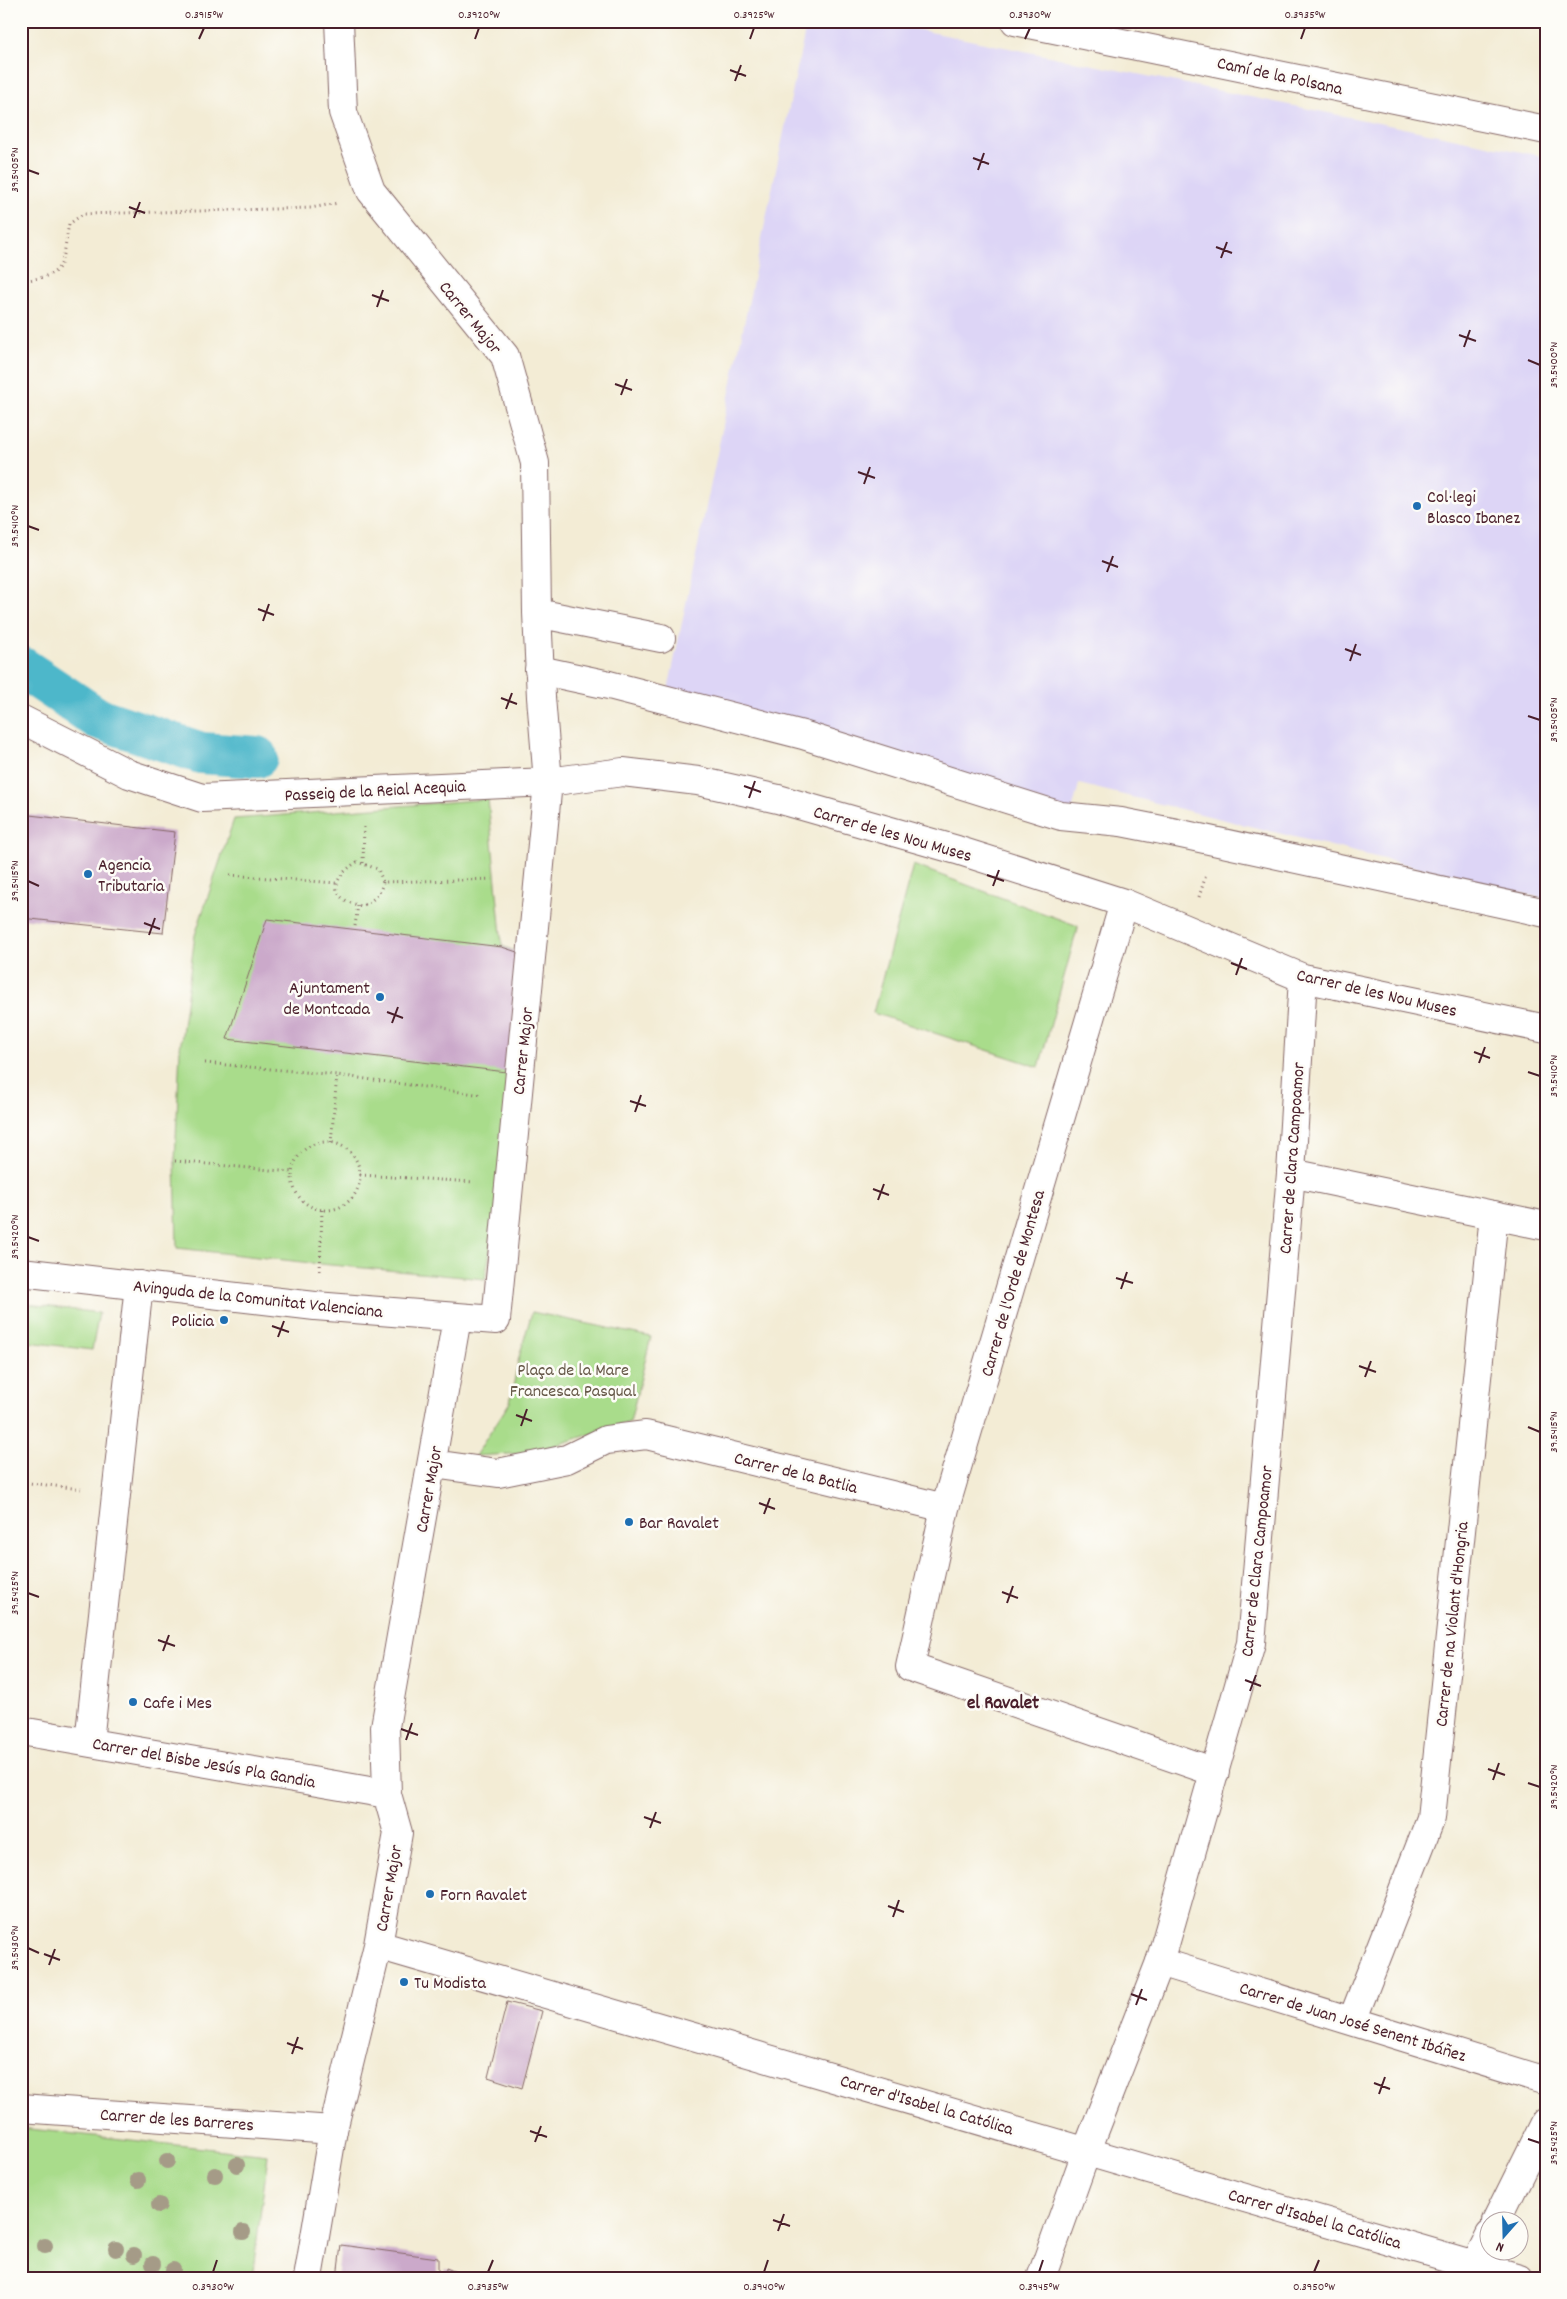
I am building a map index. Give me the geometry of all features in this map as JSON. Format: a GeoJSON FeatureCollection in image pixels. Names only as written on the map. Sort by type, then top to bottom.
{"type":"FeatureCollection","features":[{"type":"Feature","properties":{"kind":"street","name":"Carrer Major"},"geometry":{"type":"LineString","coordinates":[[339,21],[342,112],[371,191],[505,356],[535,464],[540,697],[548,782],[496,1320]]}},
{"type":"Feature","properties":{"kind":"street","name":"Camí de la Polsana"},"geometry":{"type":"LineString","coordinates":[[1014,21],[1546,130]]}},
{"type":"Feature","properties":{"kind":"street"},"geometry":{"type":"LineString","coordinates":[[537,614],[661,638]]}},
{"type":"Feature","properties":{"kind":"street"},"geometry":{"type":"LineString","coordinates":[[539,670],[618,687],[804,736],[1061,816],[1121,822],[1172,832],[1546,913]]}},
{"type":"Feature","properties":{"kind":"street","name":"Passeig de la Reial Acequia"},"geometry":{"type":"LineString","coordinates":[[21,719],[129,774],[202,798],[548,782]]}},
{"type":"Feature","properties":{"kind":"street","name":"Carrer de les Nou Muses"},"geometry":{"type":"LineString","coordinates":[[548,782],[623,772],[698,781],[778,800],[957,850],[1124,903],[1303,978],[1546,1029]]}},
{"type":"Feature","properties":{"kind":"street","name":"Carrer de l'Orde de Montesa"},"geometry":{"type":"LineString","coordinates":[[1124,903],[945,1508],[910,1667],[1215,1772]]}},
{"type":"Feature","properties":{"kind":"street","name":"Carrer de Clara Campoamor"},"geometry":{"type":"LineString","coordinates":[[1041,2278],[1086,2150],[1160,1962],[1251,1643],[1291,1173],[1303,978]]}},
{"type":"Feature","properties":{"kind":"street"},"geometry":{"type":"LineString","coordinates":[[1291,1173],[1546,1226]]}},
{"type":"Feature","properties":{"kind":"street","name":"Carrer de na Violant d'Hongria"},"geometry":{"type":"LineString","coordinates":[[1352,2020],[1430,1818],[1494,1214]]}},
{"type":"Feature","properties":{"kind":"street","name":"Avinguda de la Comunitat Valenciana"},"geometry":{"type":"LineString","coordinates":[[21,1272],[315,1306],[496,1320]]}},
{"type":"Feature","properties":{"kind":"street"},"geometry":{"type":"LineString","coordinates":[[89,1742],[139,1285]]}},
{"type":"Feature","properties":{"kind":"street","name":"Carrer Major"},"geometry":{"type":"LineString","coordinates":[[308,2278],[333,2130],[378,1945],[398,1832],[387,1794],[385,1727],[457,1318]]}},
{"type":"Feature","properties":{"kind":"street","name":"Carrer de la Batlia"},"geometry":{"type":"LineString","coordinates":[[432,1464],[498,1473],[567,1459],[606,1440],[646,1435],[945,1508]]}},
{"type":"Feature","properties":{"kind":"street","name":"Carrer del Bisbe Jesús Pla Gandia"},"geometry":{"type":"LineString","coordinates":[[21,1731],[387,1794]]}},
{"type":"Feature","properties":{"kind":"street","name":"Carrer d'Isabel la Católica"},"geometry":{"type":"LineString","coordinates":[[378,1945],[1086,2150],[1471,2273],[1519,2278]]}},
{"type":"Feature","properties":{"kind":"street","name":"Carrer de Juan José Senent Ibáñez"},"geometry":{"type":"LineString","coordinates":[[1160,1962],[1546,2081]]}},
{"type":"Feature","properties":{"kind":"street","name":"Carrer de les Barreres"},"geometry":{"type":"LineString","coordinates":[[21,2108],[333,2130]]}},
{"type":"Feature","properties":{"kind":"street"},"geometry":{"type":"LineString","coordinates":[[1501,2212],[1546,2121]]}},
{"type":"Feature","properties":{"kind":"street"},"geometry":{"type":"LineString","coordinates":[[1471,2273],[1480,2255]]}},
{"type":"Feature","properties":{"kind":"path"},"geometry":{"type":"LineString","coordinates":[[21,281],[46,278],[62,264],[69,224],[83,214],[311,208],[344,202],[371,191]]}},
{"type":"Feature","properties":{"kind":"path"},"geometry":{"type":"LineString","coordinates":[[363,863],[364,818]]}},
{"type":"Feature","properties":{"kind":"path"},"geometry":{"type":"LineString","coordinates":[[357,862],[378,869],[383,882],[380,892],[374,899],[362,906],[343,901],[337,894],[336,883],[345,870],[357,862]]}},
{"type":"Feature","properties":{"kind":"path"},"geometry":{"type":"LineString","coordinates":[[230,875],[336,883]]}},
{"type":"Feature","properties":{"kind":"path"},"geometry":{"type":"LineString","coordinates":[[383,882],[496,879]]}},
{"type":"Feature","properties":{"kind":"path"},"geometry":{"type":"LineString","coordinates":[[355,926],[358,905]]}},
{"type":"Feature","properties":{"kind":"path"},"geometry":{"type":"LineString","coordinates":[[205,1063],[337,1075],[486,1095]]}},
{"type":"Feature","properties":{"kind":"path"},"geometry":{"type":"LineString","coordinates":[[331,1143],[337,1075]]}},
{"type":"Feature","properties":{"kind":"path"},"geometry":{"type":"LineString","coordinates":[[320,1142],[331,1143],[342,1146],[352,1154],[360,1175],[358,1187],[349,1201],[334,1209],[322,1210],[303,1201],[293,1183],[292,1172],[301,1153],[320,1142]]}},
{"type":"Feature","properties":{"kind":"path"},"geometry":{"type":"LineString","coordinates":[[175,1161],[292,1172]]}},
{"type":"Feature","properties":{"kind":"path"},"geometry":{"type":"LineString","coordinates":[[360,1175],[483,1182]]}},
{"type":"Feature","properties":{"kind":"path"},"geometry":{"type":"LineString","coordinates":[[322,1210],[320,1274],[328,1274]]}},
{"type":"Feature","properties":{"kind":"path"},"geometry":{"type":"LineString","coordinates":[[21,1482],[117,1494]]}},
{"type":"Feature","properties":{"kind":"shaded area"},"geometry":{"type":"Polygon","coordinates":[[[807,21],[876,21],[1546,157],[1546,899],[1079,784],[1072,811],[668,690],[807,21]]]}},
{"type":"Feature","properties":{"kind":"green space"},"geometry":{"type":"Polygon","coordinates":[[[488,799],[502,946],[517,952],[518,1044],[502,1183],[485,1279],[320,1264],[177,1248],[175,1161],[180,1049],[195,935],[234,819],[488,799]]]}},
{"type":"Feature","properties":{"kind":"green space"},"geometry":{"type":"Polygon","coordinates":[[[913,865],[1078,926],[1039,1067],[873,1013],[913,865]]]}},
{"type":"Feature","properties":{"kind":"green space"},"geometry":{"type":"Polygon","coordinates":[[[21,1303],[99,1313],[92,1350],[21,1341],[21,1303]]]}},
{"type":"Feature","properties":{"kind":"green space","name":"Plaça de la Mare Francesca Pasqual"},"geometry":{"type":"Polygon","coordinates":[[[532,1312],[651,1337],[630,1422],[530,1453],[475,1456],[510,1402],[519,1357],[532,1312]]]}},
{"type":"Feature","properties":{"kind":"green space"},"geometry":{"type":"Polygon","coordinates":[[[21,2128],[268,2155],[252,2278],[21,2278],[21,2128]]]}},
{"type":"Feature","properties":{"kind":"building"},"geometry":{"type":"Polygon","coordinates":[[[21,814],[175,832],[163,933],[21,918],[21,814]]]}},
{"type":"Feature","properties":{"kind":"building","name":"Ajuntament de Montcada"},"geometry":{"type":"Polygon","coordinates":[[[267,919],[502,947],[517,952],[515,1073],[227,1039],[267,919]]]}},
{"type":"Feature","properties":{"kind":"building"},"geometry":{"type":"Polygon","coordinates":[[[507,2002],[542,2011],[522,2088],[488,2077],[507,2002]]]}},
{"type":"Feature","properties":{"kind":"building"},"geometry":{"type":"Polygon","coordinates":[[[341,2245],[438,2258],[438,2278],[337,2278],[341,2245]]]}},
{"type":"Feature","properties":{"kind":"building"},"geometry":{"type":"Polygon","coordinates":[[[446,2268],[471,2278],[445,2278],[446,2268]]]}},
{"type":"Feature","properties":{"kind":"waterway"},"geometry":{"type":"LineString","coordinates":[[21,667],[97,718],[201,753],[257,757]]}},
{"type":"Feature","properties":{"kind":"place","name":"Col·legi Blasco Ibanez"},"geometry":{"type":"Point","coordinates":[1417,506]}},
{"type":"Feature","properties":{"kind":"place","name":"Agencia Tributaria"},"geometry":{"type":"Point","coordinates":[88,874]}},
{"type":"Feature","properties":{"kind":"place","name":"Ajuntament de Montcada"},"geometry":{"type":"Point","coordinates":[380,997]}},
{"type":"Feature","properties":{"kind":"place","name":"Policia"},"geometry":{"type":"Point","coordinates":[224,1320]}},
{"type":"Feature","properties":{"kind":"place","name":"Bar Ravalet"},"geometry":{"type":"Point","coordinates":[629,1522]}},
{"type":"Feature","properties":{"kind":"place","name":"Cafe i Mes"},"geometry":{"type":"Point","coordinates":[133,1702]}},
{"type":"Feature","properties":{"kind":"place","name":"Forn Ravalet"},"geometry":{"type":"Point","coordinates":[430,1894]}},
{"type":"Feature","properties":{"kind":"place","name":"Tu Modista"},"geometry":{"type":"Point","coordinates":[404,1982]}},
{"type":"Feature","properties":{"kind":"district","name":"el Ravalet"},"geometry":{"type":"Point","coordinates":[1003,1701]}}]}
